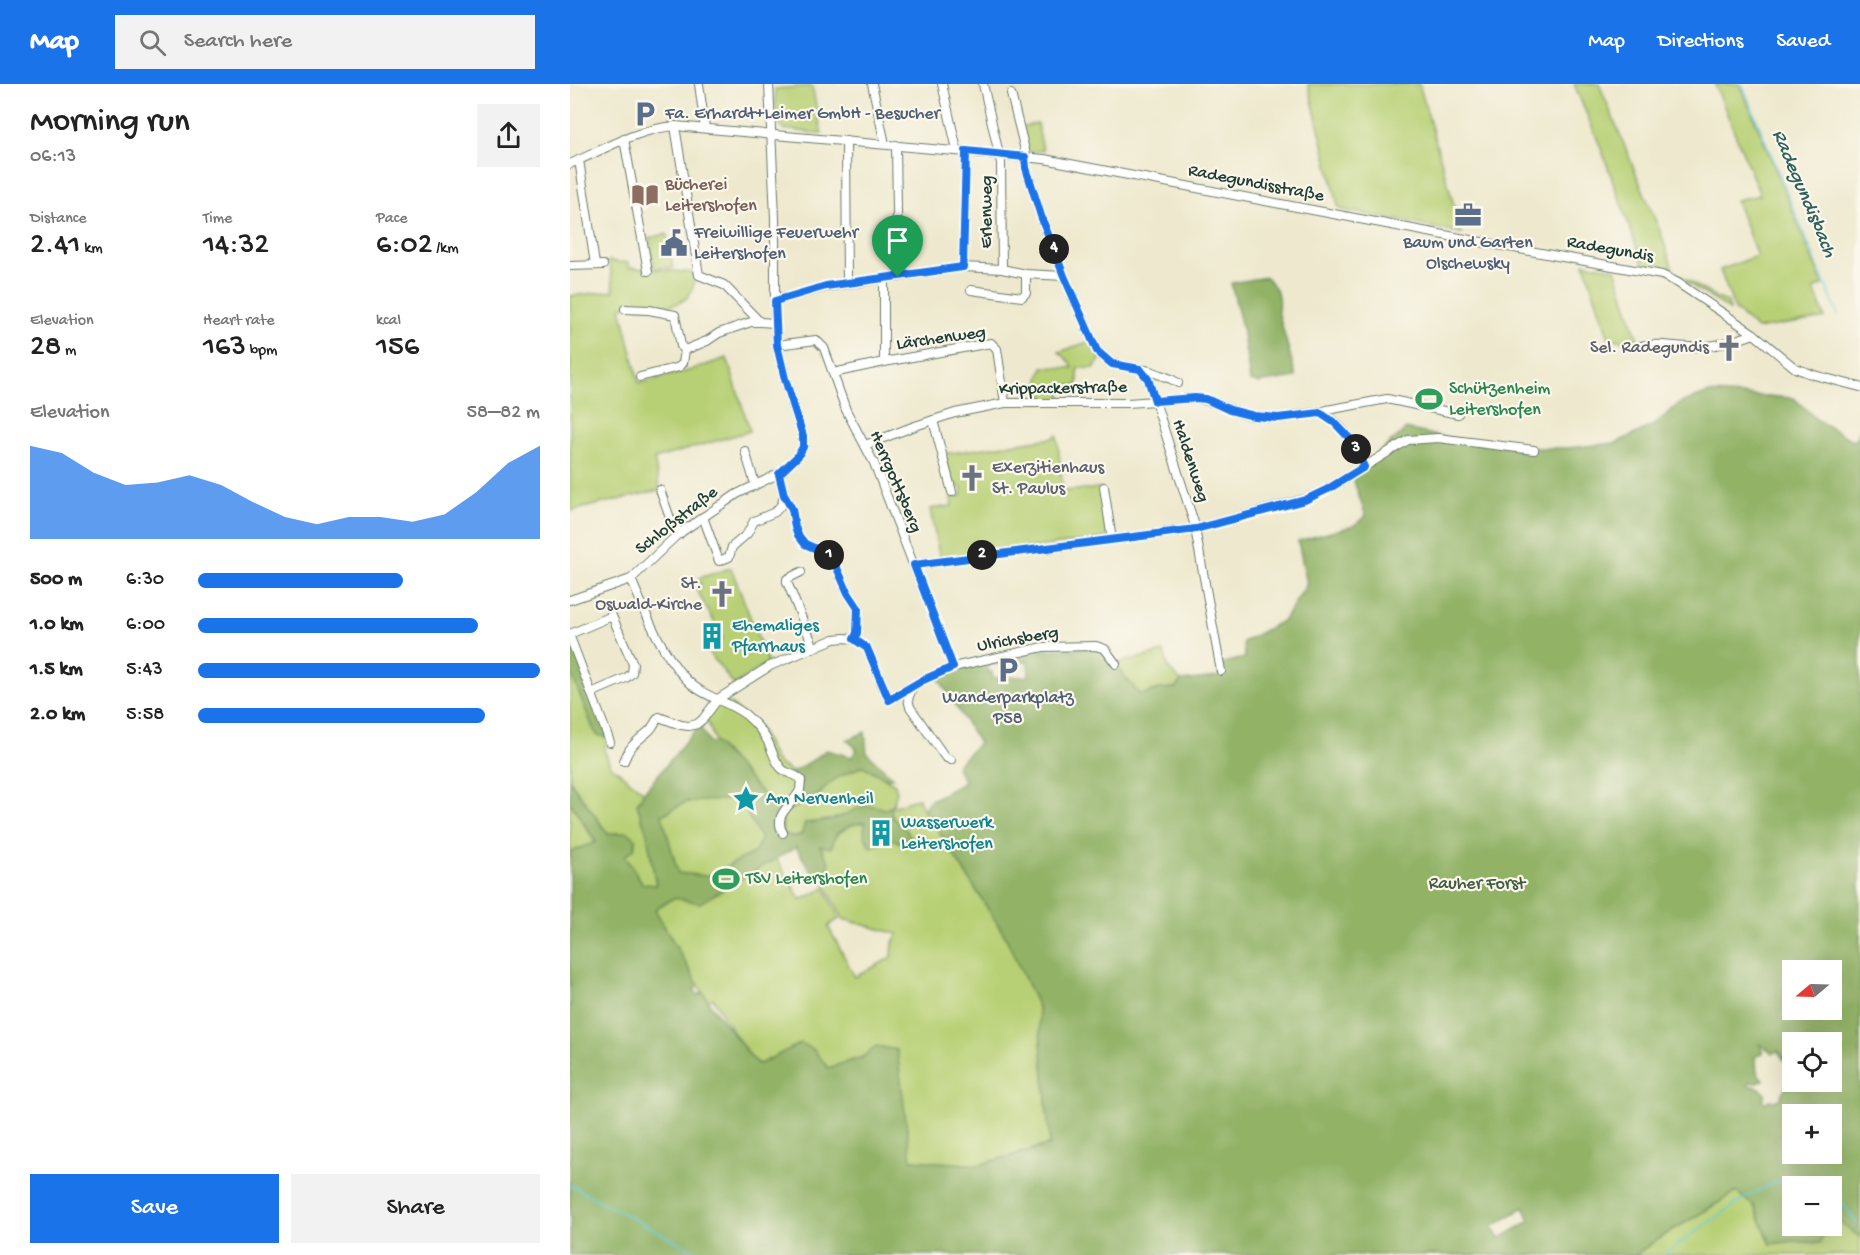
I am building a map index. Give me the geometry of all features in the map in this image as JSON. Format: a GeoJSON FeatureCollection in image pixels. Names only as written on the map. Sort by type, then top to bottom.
{"type":"FeatureCollection","features":[{"type":"Feature","properties":{"kind":"street"},"geometry":{"type":"LineString","coordinates":[[699,84],[705,128]]}},
{"type":"Feature","properties":{"kind":"street"},"geometry":{"type":"LineString","coordinates":[[769,84],[776,218],[775,323],[777,345]]}},
{"type":"Feature","properties":{"kind":"street"},"geometry":{"type":"LineString","coordinates":[[872,84],[885,144]]}},
{"type":"Feature","properties":{"kind":"street"},"geometry":{"type":"LineString","coordinates":[[942,84],[961,151],[963,267]]}},
{"type":"Feature","properties":{"kind":"street","name":"Erlenweg"},"geometry":{"type":"LineString","coordinates":[[983,84],[1001,163],[1002,270]]}},
{"type":"Feature","properties":{"kind":"street"},"geometry":{"type":"LineString","coordinates":[[1011,94],[1026,168],[1041,216],[1097,351],[1112,364],[1162,375],[1178,383]]}},
{"type":"Feature","properties":{"kind":"street"},"geometry":{"type":"LineString","coordinates":[[675,126],[699,275],[724,285],[760,322]]}},
{"type":"Feature","properties":{"kind":"street","name":"Radegundisstraße"},"geometry":{"type":"LineString","coordinates":[[570,164],[649,129],[675,126],[705,128],[1050,160],[1481,242]]}},
{"type":"Feature","properties":{"kind":"street"},"geometry":{"type":"LineString","coordinates":[[624,139],[648,271]]}},
{"type":"Feature","properties":{"kind":"street"},"geometry":{"type":"LineString","coordinates":[[846,141],[847,284]]}},
{"type":"Feature","properties":{"kind":"street"},"geometry":{"type":"LineString","coordinates":[[896,145],[898,277]]}},
{"type":"Feature","properties":{"kind":"street"},"geometry":{"type":"LineString","coordinates":[[570,266],[599,265],[579,160]]}},
{"type":"Feature","properties":{"kind":"street","name":"Radegundis"},"geometry":{"type":"LineString","coordinates":[[1481,242],[1662,275],[1678,283],[1754,334],[1795,368],[1860,387]]}},
{"type":"Feature","properties":{"kind":"street"},"geometry":{"type":"LineString","coordinates":[[775,301],[814,289],[963,267],[1064,276]]}},
{"type":"Feature","properties":{"kind":"street"},"geometry":{"type":"LineString","coordinates":[[971,290],[1022,297],[1026,293],[1026,274]]}},
{"type":"Feature","properties":{"kind":"street"},"geometry":{"type":"LineString","coordinates":[[884,279],[884,362]]}},
{"type":"Feature","properties":{"kind":"street"},"geometry":{"type":"LineString","coordinates":[[625,309],[649,310],[675,315],[681,346],[685,350]]}},
{"type":"Feature","properties":{"kind":"street"},"geometry":{"type":"LineString","coordinates":[[685,350],[719,333],[751,322],[775,323]]}},
{"type":"Feature","properties":{"kind":"street"},"geometry":{"type":"LineString","coordinates":[[1636,347],[1644,345],[1707,346],[1754,334]]}},
{"type":"Feature","properties":{"kind":"street","name":"Herrgottsberg"},"geometry":{"type":"LineString","coordinates":[[777,345],[816,340],[824,348],[846,410],[865,445],[894,514],[953,667]]}},
{"type":"Feature","properties":{"kind":"street","name":"Lärchenweg"},"geometry":{"type":"LineString","coordinates":[[833,373],[991,343],[997,349],[1005,403]]}},
{"type":"Feature","properties":{"kind":"street","name":"Schloßstraße"},"geometry":{"type":"LineString","coordinates":[[570,600],[631,579],[660,550],[703,517],[737,494],[779,474],[798,456],[803,447],[803,436],[777,345]]}},
{"type":"Feature","properties":{"kind":"street"},"geometry":{"type":"LineString","coordinates":[[640,377],[680,367],[685,350]]}},
{"type":"Feature","properties":{"kind":"street","name":"Haldenweg"},"geometry":{"type":"LineString","coordinates":[[1140,369],[1148,379],[1196,529],[1221,671]]}},
{"type":"Feature","properties":{"kind":"street","name":"Krippackerstraße"},"geometry":{"type":"LineString","coordinates":[[865,445],[955,413],[1005,403],[1128,403],[1195,398],[1206,399],[1230,410],[1254,416],[1278,418],[1320,413]]}},
{"type":"Feature","properties":{"kind":"street"},"geometry":{"type":"LineString","coordinates":[[1320,413],[1387,399],[1458,414]]}},
{"type":"Feature","properties":{"kind":"street"},"geometry":{"type":"LineString","coordinates":[[1320,413],[1335,423],[1352,441],[1364,467]]}},
{"type":"Feature","properties":{"kind":"street"},"geometry":{"type":"LineString","coordinates":[[933,420],[952,492]]}},
{"type":"Feature","properties":{"kind":"street"},"geometry":{"type":"LineString","coordinates":[[914,565],[1196,529],[1305,500],[1328,489],[1408,440],[1438,438],[1534,450]]}},
{"type":"Feature","properties":{"kind":"street"},"geometry":{"type":"LineString","coordinates":[[745,451],[755,484]]}},
{"type":"Feature","properties":{"kind":"street"},"geometry":{"type":"LineString","coordinates":[[779,474],[784,495],[792,509],[798,535],[805,544],[826,553],[833,559],[848,593],[858,608],[857,633],[854,639]]}},
{"type":"Feature","properties":{"kind":"street"},"geometry":{"type":"LineString","coordinates":[[1104,487],[1112,540]]}},
{"type":"Feature","properties":{"kind":"street"},"geometry":{"type":"LineString","coordinates":[[660,490],[670,518],[680,534]]}},
{"type":"Feature","properties":{"kind":"street"},"geometry":{"type":"LineString","coordinates":[[703,517],[719,561],[729,557],[732,547],[747,534],[754,521],[775,512],[782,504],[784,495]]}},
{"type":"Feature","properties":{"kind":"street"},"geometry":{"type":"LineString","coordinates":[[801,572],[787,579],[787,582],[814,648]]}},
{"type":"Feature","properties":{"kind":"street"},"geometry":{"type":"LineString","coordinates":[[631,579],[650,623],[675,666],[690,683],[748,716],[762,731],[783,771],[798,776],[801,780],[800,790],[780,817],[779,826],[783,833]]}},
{"type":"Feature","properties":{"kind":"street"},"geometry":{"type":"LineString","coordinates":[[591,693],[626,678],[632,673],[633,664],[612,616],[570,636],[591,693],[610,742]]}},
{"type":"Feature","properties":{"kind":"street"},"geometry":{"type":"LineString","coordinates":[[624,761],[627,752],[659,717],[681,725],[697,724],[718,699],[770,666],[834,639],[854,639],[867,648],[889,700],[953,667]]}},
{"type":"Feature","properties":{"kind":"street","name":"Ulrichsberg"},"geometry":{"type":"LineString","coordinates":[[953,667],[1043,647],[1084,645],[1105,649],[1116,664]]}},
{"type":"Feature","properties":{"kind":"street"},"geometry":{"type":"LineString","coordinates":[[913,687],[908,699],[910,707],[945,757],[951,760]]}},
{"type":"Feature","properties":{"kind":"green space"},"geometry":{"type":"Polygon","coordinates":[[[1308,84],[1419,84],[1462,233],[1339,209],[1308,84]]]}},
{"type":"Feature","properties":{"kind":"green space"},"geometry":{"type":"Polygon","coordinates":[[[1574,84],[1599,84],[1661,234],[1674,272],[1715,297],[1728,302],[1730,310],[1673,274],[1643,264],[1601,148],[1574,84]]]}},
{"type":"Feature","properties":{"kind":"green space"},"geometry":{"type":"Polygon","coordinates":[[[1715,84],[1740,84],[1823,285],[1814,289],[1825,318],[1757,329],[1735,310],[1720,270],[1757,256],[1736,200],[1760,195],[1715,84]]]}},
{"type":"Feature","properties":{"kind":"green space"},"geometry":{"type":"Polygon","coordinates":[[[812,86],[822,134],[783,129],[777,116],[775,89],[812,86]]]}},
{"type":"Feature","properties":{"kind":"green space"},"geometry":{"type":"Polygon","coordinates":[[[1037,123],[1043,150],[1027,151],[1021,127],[1037,123]]]}},
{"type":"Feature","properties":{"kind":"green space"},"geometry":{"type":"Polygon","coordinates":[[[667,234],[673,268],[655,269],[649,238],[667,234]]]}},
{"type":"Feature","properties":{"kind":"green space"},"geometry":{"type":"Polygon","coordinates":[[[609,261],[628,263],[629,267],[694,273],[689,296],[681,302],[660,307],[625,306],[621,308],[639,383],[688,371],[727,358],[750,431],[654,459],[660,490],[570,511],[570,296],[614,291],[609,261]]]}},
{"type":"Feature","properties":{"kind":"green space"},"geometry":{"type":"Polygon","coordinates":[[[1584,263],[1615,269],[1638,340],[1628,342],[1609,338],[1584,263]]]}},
{"type":"Feature","properties":{"kind":"green space"},"geometry":{"type":"Polygon","coordinates":[[[1266,277],[1277,292],[1278,311],[1296,377],[1258,383],[1250,381],[1242,327],[1231,283],[1266,277]]]}},
{"type":"Feature","properties":{"kind":"green space"},"geometry":{"type":"Polygon","coordinates":[[[1091,341],[1101,358],[1094,368],[1078,368],[1078,385],[1061,385],[1061,402],[1037,402],[1039,379],[1043,367],[1073,368],[1059,352],[1091,341]]]}},
{"type":"Feature","properties":{"kind":"green space","name":"Rauher Forst"},"geometry":{"type":"Polygon","coordinates":[[[1709,393],[1794,398],[1817,420],[1854,441],[1860,430],[1860,1237],[1842,1224],[1842,1176],[1782,1176],[1782,1236],[1823,1236],[1820,1243],[1793,1241],[1771,1244],[1754,1206],[1736,1192],[1635,1255],[570,1255],[570,852],[596,842],[570,802],[570,781],[608,834],[628,832],[636,839],[634,849],[625,856],[643,884],[656,885],[647,833],[637,804],[644,792],[702,722],[701,729],[710,743],[715,742],[781,814],[800,790],[801,780],[790,773],[809,763],[826,750],[852,757],[857,749],[847,740],[865,732],[867,753],[893,778],[885,778],[863,766],[833,780],[820,794],[811,796],[802,804],[782,814],[783,833],[793,837],[801,835],[805,823],[839,817],[871,805],[884,809],[891,807],[892,817],[911,837],[898,842],[894,839],[870,847],[864,834],[865,822],[851,825],[837,833],[831,848],[820,846],[829,862],[828,876],[816,879],[796,847],[700,903],[674,898],[655,909],[658,916],[699,986],[694,989],[698,995],[703,992],[756,1063],[760,1064],[801,1043],[814,1050],[828,1068],[863,1057],[876,1046],[897,1050],[911,1160],[979,1165],[1050,1145],[1038,1007],[1004,934],[930,817],[923,810],[929,801],[965,782],[956,766],[979,743],[937,676],[953,670],[1043,650],[1096,648],[1103,651],[1140,695],[1160,689],[1176,688],[1181,681],[1218,677],[1223,663],[1245,658],[1243,642],[1284,620],[1307,584],[1298,541],[1353,526],[1366,516],[1352,476],[1406,429],[1448,438],[1521,448],[1568,448],[1616,443],[1654,425],[1680,403],[1709,393]],[[1028,661],[988,665],[988,672],[992,672],[993,678],[1029,676],[1028,661]],[[740,799],[686,802],[662,815],[678,873],[707,876],[755,852],[761,839],[740,799]],[[1524,1207],[1492,1227],[1499,1239],[1530,1221],[1524,1207]]]}},
{"type":"Feature","properties":{"kind":"green space"},"geometry":{"type":"Polygon","coordinates":[[[1057,435],[1063,491],[1101,488],[1108,538],[940,559],[930,509],[952,506],[951,497],[961,496],[962,488],[952,484],[943,454],[1053,438],[1057,435]]]}},
{"type":"Feature","properties":{"kind":"green space"},"geometry":{"type":"Polygon","coordinates":[[[731,568],[768,663],[734,685],[708,651],[723,638],[695,587],[701,584],[699,578],[731,568]]]}},
{"type":"Feature","properties":{"kind":"green space"},"geometry":{"type":"Polygon","coordinates":[[[570,637],[609,738],[597,735],[570,670],[570,637]]]}},
{"type":"Feature","properties":{"kind":"green space"},"geometry":{"type":"Polygon","coordinates":[[[1164,652],[1169,669],[1181,681],[1176,688],[1160,689],[1140,695],[1115,664],[1164,652]]]}},
{"type":"Feature","properties":{"kind":"green space"},"geometry":{"type":"Polygon","coordinates":[[[570,670],[593,728],[609,738],[604,749],[610,765],[644,792],[637,804],[647,833],[656,885],[643,885],[625,856],[628,832],[608,834],[570,781],[570,670]]]}},
{"type":"Feature","properties":{"kind":"green space"},"geometry":{"type":"Polygon","coordinates":[[[718,699],[732,705],[761,731],[776,762],[798,776],[802,804],[811,796],[820,794],[833,780],[863,766],[895,784],[897,792],[892,807],[919,798],[923,810],[930,817],[1004,934],[1038,1007],[1050,1144],[979,1165],[910,1160],[876,1046],[863,1057],[828,1068],[814,1050],[801,1044],[760,1064],[748,1054],[713,998],[708,1001],[655,909],[661,815],[686,802],[741,797],[747,814],[761,839],[756,851],[776,858],[801,900],[825,888],[839,919],[828,926],[855,977],[892,957],[893,942],[898,934],[843,919],[822,878],[828,876],[819,846],[851,825],[865,822],[870,847],[894,839],[898,842],[908,832],[892,817],[891,807],[793,837],[783,833],[781,814],[715,742],[707,720],[703,719],[718,699]]]}},
{"type":"Feature","properties":{"kind":"green space"},"geometry":{"type":"Polygon","coordinates":[[[570,802],[596,843],[570,853],[570,802]]]}},
{"type":"Feature","properties":{"kind":"green space"},"geometry":{"type":"Polygon","coordinates":[[[1736,1192],[1754,1206],[1771,1244],[1793,1241],[1820,1243],[1823,1236],[1842,1236],[1842,1224],[1860,1237],[1860,1255],[1635,1255],[1736,1192]]]}},
{"type":"Feature","properties":{"kind":"waterway","name":"Radegundisbach"},"geometry":{"type":"LineString","coordinates":[[1742,84],[1838,315]]}},
{"type":"Feature","properties":{"kind":"waterway"},"geometry":{"type":"LineString","coordinates":[[1664,1255],[1730,1208],[1782,1180]]}},
{"type":"Feature","properties":{"kind":"waterway"},"geometry":{"type":"LineString","coordinates":[[570,1185],[702,1255]]}},
{"type":"Feature","properties":{"kind":"waterway"},"geometry":{"type":"LineString","coordinates":[[1842,1203],[1858,1225]]}},
{"type":"Feature","properties":{"kind":"place","name":"Fa. Erhardt+Leimer GmbH - Besucher"},"geometry":{"type":"Point","coordinates":[645,114]}},
{"type":"Feature","properties":{"kind":"place","name":"Bücherei Leitershofen"},"geometry":{"type":"Point","coordinates":[645,195]}},
{"type":"Feature","properties":{"kind":"place","name":"Baum und Garten Olschewsky"},"geometry":{"type":"Point","coordinates":[1468,215]}},
{"type":"Feature","properties":{"kind":"place","name":"Freiwillige Feuerwehr Leitershofen"},"geometry":{"type":"Point","coordinates":[674,243]}},
{"type":"Feature","properties":{"kind":"place","name":"Sel. Radegundis"},"geometry":{"type":"Point","coordinates":[1729,348]}},
{"type":"Feature","properties":{"kind":"place","name":"Schützenheim Leitershofen"},"geometry":{"type":"Point","coordinates":[1429,399]}},
{"type":"Feature","properties":{"kind":"place","name":"Exerzitienhaus St. Paulus"},"geometry":{"type":"Point","coordinates":[972,478]}},
{"type":"Feature","properties":{"kind":"place","name":"St. Oswald-Kirche"},"geometry":{"type":"Point","coordinates":[722,594]}},
{"type":"Feature","properties":{"kind":"place","name":"Ehemaliges Pfarrhaus"},"geometry":{"type":"Point","coordinates":[712,636]}},
{"type":"Feature","properties":{"kind":"place","name":"Wanderparkplatz P58"},"geometry":{"type":"Point","coordinates":[1008,670]}},
{"type":"Feature","properties":{"kind":"place","name":"Am Nervenheil"},"geometry":{"type":"Point","coordinates":[746,799]}},
{"type":"Feature","properties":{"kind":"place","name":"Wasserwerk Leitershofen"},"geometry":{"type":"Point","coordinates":[881,833]}},
{"type":"Feature","properties":{"kind":"place","name":"TSV Leitershofen"},"geometry":{"type":"Point","coordinates":[726,879]}},
{"type":"Feature","properties":{"kind":"route"},"geometry":{"type":"LineString","coordinates":[[966,151],[1025,157],[1026,168],[1041,216],[1064,276],[1091,340],[1103,358],[1112,364],[1140,369],[1148,379],[1155,401],[1206,399],[1241,414],[1278,418],[1320,413],[1335,423],[1352,441],[1364,467],[1305,500],[1196,529],[914,565],[953,667],[923,680],[889,700],[867,648],[854,639],[857,633],[858,608],[848,593],[833,559],[801,540],[795,527],[792,509],[784,495],[779,474],[798,456],[803,447],[803,436],[777,345],[775,301],[826,286],[898,277],[963,267],[966,151]]}}]}
